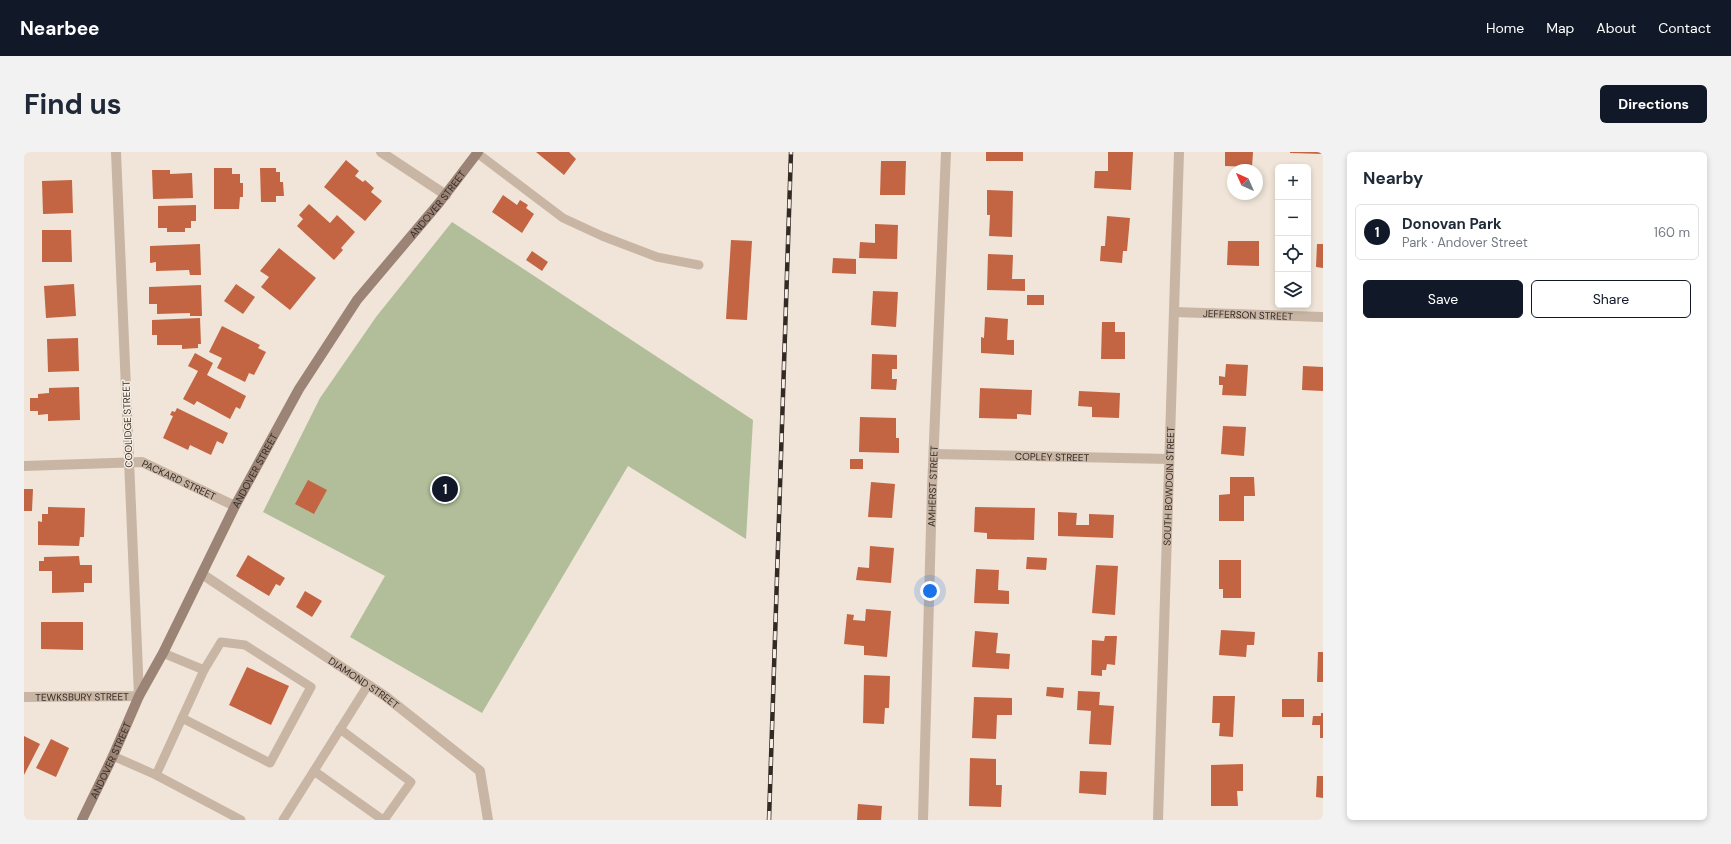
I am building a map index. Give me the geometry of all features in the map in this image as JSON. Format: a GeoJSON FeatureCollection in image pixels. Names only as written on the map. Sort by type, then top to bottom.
{"type":"FeatureCollection","features":[{"type":"Feature","properties":{"kind":"main road","name":"ANDOVER STREET"},"geometry":{"type":"LineString","coordinates":[[82,820],[113,756],[139,696],[163,653],[235,506],[299,389],[357,300],[446,195],[478,152]]}},
{"type":"Feature","properties":{"kind":"street","name":"COOLIDGE STREET"},"geometry":{"type":"LineString","coordinates":[[116,152],[139,696]]}},
{"type":"Feature","properties":{"kind":"street"},"geometry":{"type":"LineString","coordinates":[[381,152],[446,195]]}},
{"type":"Feature","properties":{"kind":"street","name":"AMHERST STREET"},"geometry":{"type":"LineString","coordinates":[[923,820],[934,454],[946,152]]}},
{"type":"Feature","properties":{"kind":"street","name":"SOUTH BOWDOIN STREET"},"geometry":{"type":"LineString","coordinates":[[1158,820],[1179,152]]}},
{"type":"Feature","properties":{"kind":"street","name":"JEFFERSON STREET"},"geometry":{"type":"LineString","coordinates":[[1174,312],[1323,317]]}},
{"type":"Feature","properties":{"kind":"street","name":"COPLEY STREET"},"geometry":{"type":"LineString","coordinates":[[934,454],[1169,459]]}},
{"type":"Feature","properties":{"kind":"street","name":"PACKARD STREET"},"geometry":{"type":"LineString","coordinates":[[24,466],[142,462],[235,506]]}},
{"type":"Feature","properties":{"kind":"street","name":"DIAMOND STREET"},"geometry":{"type":"LineString","coordinates":[[202,574],[385,696],[480,771],[488,820]]}},
{"type":"Feature","properties":{"kind":"street","name":"TEWKSBURY STREET"},"geometry":{"type":"LineString","coordinates":[[24,697],[139,696]]}},
{"type":"Feature","properties":{"kind":"lane"},"geometry":{"type":"LineString","coordinates":[[478,152],[563,218],[602,236],[657,257],[700,265]]}},
{"type":"Feature","properties":{"kind":"lane"},"geometry":{"type":"LineString","coordinates":[[156,775],[182,718],[204,670],[221,642],[245,645],[311,687],[270,763],[182,718]]}},
{"type":"Feature","properties":{"kind":"lane"},"geometry":{"type":"LineString","coordinates":[[163,653],[204,670]]}},
{"type":"Feature","properties":{"kind":"lane"},"geometry":{"type":"LineString","coordinates":[[283,820],[368,685]]}},
{"type":"Feature","properties":{"kind":"lane"},"geometry":{"type":"LineString","coordinates":[[314,771],[383,820],[411,782],[340,729]]}},
{"type":"Feature","properties":{"kind":"lane"},"geometry":{"type":"LineString","coordinates":[[113,756],[156,775],[241,820]]}},
{"type":"Feature","properties":{"kind":"green space"},"geometry":{"type":"Polygon","coordinates":[[[452,222],[753,420],[746,539],[628,466],[482,713],[350,637],[385,576],[263,512],[320,398],[376,317],[452,222]]]}},
{"type":"Feature","properties":{"kind":"building"},"geometry":{"type":"Polygon","coordinates":[[[536,152],[569,152],[576,159],[564,175],[536,152]]]}},
{"type":"Feature","properties":{"kind":"building"},"geometry":{"type":"Polygon","coordinates":[[[986,152],[1023,152],[1023,161],[986,161],[986,152]]]}},
{"type":"Feature","properties":{"kind":"building"},"geometry":{"type":"Polygon","coordinates":[[[1108,152],[1133,152],[1131,190],[1094,188],[1095,171],[1108,171],[1108,152]]]}},
{"type":"Feature","properties":{"kind":"building"},"geometry":{"type":"Polygon","coordinates":[[[1225,152],[1253,152],[1252,164],[1227,164],[1227,166],[1225,166],[1225,152]]]}},
{"type":"Feature","properties":{"kind":"building"},"geometry":{"type":"Polygon","coordinates":[[[1323,152],[1323,154],[1290,153],[1323,152]]]}},
{"type":"Feature","properties":{"kind":"building"},"geometry":{"type":"Polygon","coordinates":[[[346,160],[359,171],[355,176],[363,182],[365,180],[374,188],[371,192],[382,201],[365,221],[324,187],[346,160]]]}},
{"type":"Feature","properties":{"kind":"building"},"geometry":{"type":"Polygon","coordinates":[[[881,161],[906,161],[905,195],[880,195],[881,161]]]}},
{"type":"Feature","properties":{"kind":"building"},"geometry":{"type":"Polygon","coordinates":[[[214,168],[232,168],[232,174],[240,174],[240,183],[243,183],[243,197],[240,197],[239,209],[214,209],[214,168]]]}},
{"type":"Feature","properties":{"kind":"building"},"geometry":{"type":"Polygon","coordinates":[[[260,168],[276,168],[276,172],[280,172],[280,182],[283,182],[284,196],[276,196],[276,202],[261,202],[260,168]]]}},
{"type":"Feature","properties":{"kind":"building"},"geometry":{"type":"Polygon","coordinates":[[[152,170],[170,170],[170,174],[192,173],[193,198],[153,199],[152,170]]]}},
{"type":"Feature","properties":{"kind":"building"},"geometry":{"type":"Polygon","coordinates":[[[72,180],[73,213],[43,214],[42,181],[72,180]]]}},
{"type":"Feature","properties":{"kind":"building"},"geometry":{"type":"Polygon","coordinates":[[[987,190],[1013,191],[1012,237],[989,236],[990,215],[987,215],[987,190]]]}},
{"type":"Feature","properties":{"kind":"building"},"geometry":{"type":"Polygon","coordinates":[[[503,195],[517,205],[520,200],[528,205],[526,208],[534,214],[522,233],[492,212],[503,195]]]}},
{"type":"Feature","properties":{"kind":"building"},"geometry":{"type":"Polygon","coordinates":[[[309,204],[330,223],[337,215],[355,232],[341,248],[343,250],[334,260],[297,226],[303,219],[299,215],[309,204]]]}},
{"type":"Feature","properties":{"kind":"building"},"geometry":{"type":"Polygon","coordinates":[[[196,205],[196,221],[191,221],[191,228],[185,228],[185,232],[167,232],[167,228],[158,228],[158,206],[196,205]]]}},
{"type":"Feature","properties":{"kind":"building"},"geometry":{"type":"Polygon","coordinates":[[[1107,216],[1130,218],[1127,251],[1123,251],[1122,263],[1100,261],[1101,246],[1105,246],[1107,216]]]}},
{"type":"Feature","properties":{"kind":"building"},"geometry":{"type":"Polygon","coordinates":[[[875,224],[898,225],[897,259],[859,258],[860,242],[875,243],[875,224]]]}},
{"type":"Feature","properties":{"kind":"building"},"geometry":{"type":"Polygon","coordinates":[[[42,230],[71,230],[72,262],[42,262],[42,230]]]}},
{"type":"Feature","properties":{"kind":"building"},"geometry":{"type":"Polygon","coordinates":[[[731,240],[752,241],[747,320],[726,319],[731,240]]]}},
{"type":"Feature","properties":{"kind":"building"},"geometry":{"type":"Polygon","coordinates":[[[1228,241],[1259,241],[1259,266],[1227,265],[1228,241]]]}},
{"type":"Feature","properties":{"kind":"building"},"geometry":{"type":"Polygon","coordinates":[[[200,244],[201,275],[190,275],[189,270],[156,271],[156,262],[150,263],[150,246],[200,244]]]}},
{"type":"Feature","properties":{"kind":"building"},"geometry":{"type":"Polygon","coordinates":[[[1317,244],[1323,244],[1323,268],[1316,267],[1317,244]]]}},
{"type":"Feature","properties":{"kind":"building"},"geometry":{"type":"Polygon","coordinates":[[[279,248],[316,278],[290,310],[261,287],[269,277],[260,271],[279,248]]]}},
{"type":"Feature","properties":{"kind":"building"},"geometry":{"type":"Polygon","coordinates":[[[532,251],[548,262],[542,271],[526,260],[532,251]]]}},
{"type":"Feature","properties":{"kind":"building"},"geometry":{"type":"Polygon","coordinates":[[[988,254],[1013,255],[1012,279],[1025,279],[1025,291],[987,290],[988,254]]]}},
{"type":"Feature","properties":{"kind":"building"},"geometry":{"type":"Polygon","coordinates":[[[833,258],[856,259],[856,274],[832,273],[833,258]]]}},
{"type":"Feature","properties":{"kind":"building"},"geometry":{"type":"Polygon","coordinates":[[[74,284],[76,316],[46,318],[44,286],[74,284]]]}},
{"type":"Feature","properties":{"kind":"building"},"geometry":{"type":"Polygon","coordinates":[[[236,284],[255,297],[243,314],[224,301],[236,284]]]}},
{"type":"Feature","properties":{"kind":"building"},"geometry":{"type":"Polygon","coordinates":[[[201,285],[202,316],[190,316],[190,313],[157,314],[157,304],[149,304],[149,287],[201,285]]]}},
{"type":"Feature","properties":{"kind":"building"},"geometry":{"type":"Polygon","coordinates":[[[873,291],[898,292],[896,327],[871,325],[873,291]]]}},
{"type":"Feature","properties":{"kind":"building"},"geometry":{"type":"Polygon","coordinates":[[[1027,295],[1044,295],[1044,305],[1027,305],[1027,295]]]}},
{"type":"Feature","properties":{"kind":"building"},"geometry":{"type":"Polygon","coordinates":[[[985,317],[1008,319],[1007,340],[1014,340],[1014,355],[981,353],[981,337],[984,338],[985,317]]]}},
{"type":"Feature","properties":{"kind":"building"},"geometry":{"type":"Polygon","coordinates":[[[200,318],[201,344],[198,344],[198,348],[182,349],[182,345],[157,345],[157,335],[152,335],[152,320],[200,318]]]}},
{"type":"Feature","properties":{"kind":"building"},"geometry":{"type":"Polygon","coordinates":[[[1102,322],[1115,322],[1115,332],[1125,332],[1125,359],[1101,359],[1102,322]]]}},
{"type":"Feature","properties":{"kind":"building"},"geometry":{"type":"Polygon","coordinates":[[[222,326],[260,345],[258,348],[266,352],[254,375],[249,373],[245,382],[217,368],[222,358],[209,352],[222,326]]]}},
{"type":"Feature","properties":{"kind":"building"},"geometry":{"type":"Polygon","coordinates":[[[78,338],[79,371],[48,372],[47,339],[78,338]]]}},
{"type":"Feature","properties":{"kind":"building"},"geometry":{"type":"Polygon","coordinates":[[[195,353],[213,363],[207,375],[246,396],[240,409],[236,407],[230,419],[197,401],[194,405],[183,399],[198,371],[188,366],[195,353]]]}},
{"type":"Feature","properties":{"kind":"building"},"geometry":{"type":"Polygon","coordinates":[[[872,354],[897,355],[897,369],[892,369],[892,379],[897,379],[896,390],[871,389],[872,354]]]}},
{"type":"Feature","properties":{"kind":"building"},"geometry":{"type":"Polygon","coordinates":[[[1226,364],[1248,365],[1246,396],[1222,395],[1223,385],[1219,385],[1219,376],[1225,377],[1226,364]]]}},
{"type":"Feature","properties":{"kind":"building"},"geometry":{"type":"Polygon","coordinates":[[[1303,366],[1323,367],[1323,391],[1302,390],[1303,366]]]}},
{"type":"Feature","properties":{"kind":"building"},"geometry":{"type":"Polygon","coordinates":[[[79,387],[80,420],[48,421],[48,414],[38,415],[38,411],[30,411],[30,398],[38,398],[38,394],[49,393],[49,388],[79,387]]]}},
{"type":"Feature","properties":{"kind":"building"},"geometry":{"type":"Polygon","coordinates":[[[980,388],[1032,390],[1031,415],[1017,414],[1017,419],[979,418],[980,388]]]}},
{"type":"Feature","properties":{"kind":"building"},"geometry":{"type":"Polygon","coordinates":[[[1079,391],[1120,393],[1119,418],[1092,417],[1092,407],[1078,406],[1079,391]]]}},
{"type":"Feature","properties":{"kind":"building"},"geometry":{"type":"Polygon","coordinates":[[[177,408],[228,433],[223,444],[217,441],[211,455],[190,445],[188,450],[163,438],[173,416],[170,415],[172,411],[175,412],[177,408]]]}},
{"type":"Feature","properties":{"kind":"building"},"geometry":{"type":"Polygon","coordinates":[[[860,417],[896,418],[896,438],[899,438],[899,453],[859,452],[860,417]]]}},
{"type":"Feature","properties":{"kind":"building"},"geometry":{"type":"Polygon","coordinates":[[[1223,426],[1246,427],[1244,456],[1221,454],[1223,426]]]}},
{"type":"Feature","properties":{"kind":"building"},"geometry":{"type":"Polygon","coordinates":[[[850,459],[863,459],[863,469],[850,469],[850,459]]]}},
{"type":"Feature","properties":{"kind":"building"},"geometry":{"type":"Polygon","coordinates":[[[1230,477],[1254,477],[1255,496],[1244,496],[1244,521],[1219,521],[1219,495],[1230,494],[1230,477]]]}},
{"type":"Feature","properties":{"kind":"building"},"geometry":{"type":"Polygon","coordinates":[[[308,480],[327,490],[314,514],[295,504],[308,480]]]}},
{"type":"Feature","properties":{"kind":"building"},"geometry":{"type":"Polygon","coordinates":[[[871,482],[895,484],[892,518],[868,517],[871,482]]]}},
{"type":"Feature","properties":{"kind":"building"},"geometry":{"type":"Polygon","coordinates":[[[24,489],[33,489],[32,511],[24,511],[24,489]]]}},
{"type":"Feature","properties":{"kind":"building"},"geometry":{"type":"Polygon","coordinates":[[[48,507],[85,508],[84,537],[80,537],[79,546],[38,545],[38,521],[42,522],[42,514],[48,514],[48,507]]]}},
{"type":"Feature","properties":{"kind":"building"},"geometry":{"type":"Polygon","coordinates":[[[975,507],[1035,508],[1034,540],[987,539],[987,533],[974,532],[975,507]]]}},
{"type":"Feature","properties":{"kind":"building"},"geometry":{"type":"Polygon","coordinates":[[[1058,512],[1077,513],[1076,525],[1089,525],[1089,514],[1114,515],[1113,538],[1058,536],[1058,512]]]}},
{"type":"Feature","properties":{"kind":"building"},"geometry":{"type":"Polygon","coordinates":[[[870,546],[894,548],[891,583],[856,580],[858,567],[869,568],[870,546]]]}},
{"type":"Feature","properties":{"kind":"building"},"geometry":{"type":"Polygon","coordinates":[[[248,555],[285,578],[280,586],[276,584],[269,596],[236,576],[248,555]]]}},
{"type":"Feature","properties":{"kind":"building"},"geometry":{"type":"Polygon","coordinates":[[[79,556],[80,565],[92,565],[92,583],[84,583],[84,592],[52,593],[52,571],[39,571],[39,561],[44,561],[44,557],[79,556]]]}},
{"type":"Feature","properties":{"kind":"building"},"geometry":{"type":"Polygon","coordinates":[[[1027,557],[1047,558],[1046,570],[1026,569],[1027,557]]]}},
{"type":"Feature","properties":{"kind":"building"},"geometry":{"type":"Polygon","coordinates":[[[1219,560],[1241,560],[1241,598],[1223,598],[1223,589],[1219,589],[1219,560]]]}},
{"type":"Feature","properties":{"kind":"building"},"geometry":{"type":"Polygon","coordinates":[[[1096,565],[1118,566],[1115,615],[1092,613],[1096,565]]]}},
{"type":"Feature","properties":{"kind":"building"},"geometry":{"type":"Polygon","coordinates":[[[976,569],[999,570],[998,590],[1009,591],[1009,604],[974,603],[976,569]]]}},
{"type":"Feature","properties":{"kind":"building"},"geometry":{"type":"Polygon","coordinates":[[[305,591],[322,601],[312,617],[296,607],[305,591]]]}},
{"type":"Feature","properties":{"kind":"building"},"geometry":{"type":"Polygon","coordinates":[[[866,609],[891,611],[887,657],[864,655],[864,646],[844,644],[847,614],[854,615],[853,620],[865,621],[866,609]]]}},
{"type":"Feature","properties":{"kind":"building"},"geometry":{"type":"Polygon","coordinates":[[[41,622],[83,622],[83,650],[41,649],[41,622]]]}},
{"type":"Feature","properties":{"kind":"building"},"geometry":{"type":"Polygon","coordinates":[[[1221,630],[1255,632],[1254,645],[1247,645],[1246,657],[1219,655],[1221,630]]]}},
{"type":"Feature","properties":{"kind":"building"},"geometry":{"type":"Polygon","coordinates":[[[975,631],[998,633],[996,653],[1010,654],[1009,669],[972,667],[975,631]]]}},
{"type":"Feature","properties":{"kind":"building"},"geometry":{"type":"Polygon","coordinates":[[[1105,636],[1117,636],[1115,665],[1107,664],[1106,670],[1102,670],[1102,676],[1091,675],[1092,640],[1104,641],[1105,636]]]}},
{"type":"Feature","properties":{"kind":"building"},"geometry":{"type":"Polygon","coordinates":[[[1318,652],[1323,652],[1323,682],[1317,682],[1318,652]]]}},
{"type":"Feature","properties":{"kind":"building"},"geometry":{"type":"Polygon","coordinates":[[[247,667],[289,686],[271,725],[229,705],[247,667]]]}},
{"type":"Feature","properties":{"kind":"building"},"geometry":{"type":"Polygon","coordinates":[[[864,675],[890,676],[889,708],[885,708],[884,724],[863,723],[864,675]]]}},
{"type":"Feature","properties":{"kind":"building"},"geometry":{"type":"Polygon","coordinates":[[[1047,687],[1064,688],[1063,698],[1046,696],[1047,687]]]}},
{"type":"Feature","properties":{"kind":"building"},"geometry":{"type":"Polygon","coordinates":[[[1078,691],[1100,692],[1099,705],[1114,706],[1111,745],[1089,744],[1091,711],[1077,710],[1078,691]]]}},
{"type":"Feature","properties":{"kind":"building"},"geometry":{"type":"Polygon","coordinates":[[[1213,696],[1235,696],[1233,737],[1219,736],[1220,723],[1212,723],[1213,696]]]}},
{"type":"Feature","properties":{"kind":"building"},"geometry":{"type":"Polygon","coordinates":[[[974,697],[1012,698],[1012,715],[997,715],[996,739],[972,738],[974,697]]]}},
{"type":"Feature","properties":{"kind":"building"},"geometry":{"type":"Polygon","coordinates":[[[1282,699],[1304,699],[1304,717],[1282,717],[1282,699]]]}},
{"type":"Feature","properties":{"kind":"building"},"geometry":{"type":"Polygon","coordinates":[[[1321,713],[1323,713],[1323,738],[1320,738],[1320,725],[1312,725],[1313,716],[1321,716],[1321,713]]]}},
{"type":"Feature","properties":{"kind":"building"},"geometry":{"type":"Polygon","coordinates":[[[24,736],[40,744],[24,775],[24,736]]]}},
{"type":"Feature","properties":{"kind":"building"},"geometry":{"type":"Polygon","coordinates":[[[51,739],[69,748],[56,777],[36,768],[51,739]]]}},
{"type":"Feature","properties":{"kind":"building"},"geometry":{"type":"Polygon","coordinates":[[[970,758],[996,759],[996,785],[1002,785],[1001,807],[969,806],[970,758]]]}},
{"type":"Feature","properties":{"kind":"building"},"geometry":{"type":"Polygon","coordinates":[[[1243,764],[1243,791],[1237,791],[1238,806],[1211,806],[1211,765],[1243,764]]]}},
{"type":"Feature","properties":{"kind":"building"},"geometry":{"type":"Polygon","coordinates":[[[1080,771],[1107,772],[1106,795],[1079,793],[1080,771]]]}},
{"type":"Feature","properties":{"kind":"building"},"geometry":{"type":"Polygon","coordinates":[[[1317,776],[1323,776],[1323,798],[1316,797],[1317,776]]]}},
{"type":"Feature","properties":{"kind":"building"},"geometry":{"type":"Polygon","coordinates":[[[858,804],[882,806],[881,820],[857,820],[858,804]]]}},
{"type":"Feature","properties":{"kind":"railway"},"geometry":{"type":"LineString","coordinates":[[769,820],[791,152]]}},
{"type":"Feature","properties":{"kind":"place","name":"Donovan Park"},"geometry":{"type":"Point","coordinates":[445,489]}}]}
